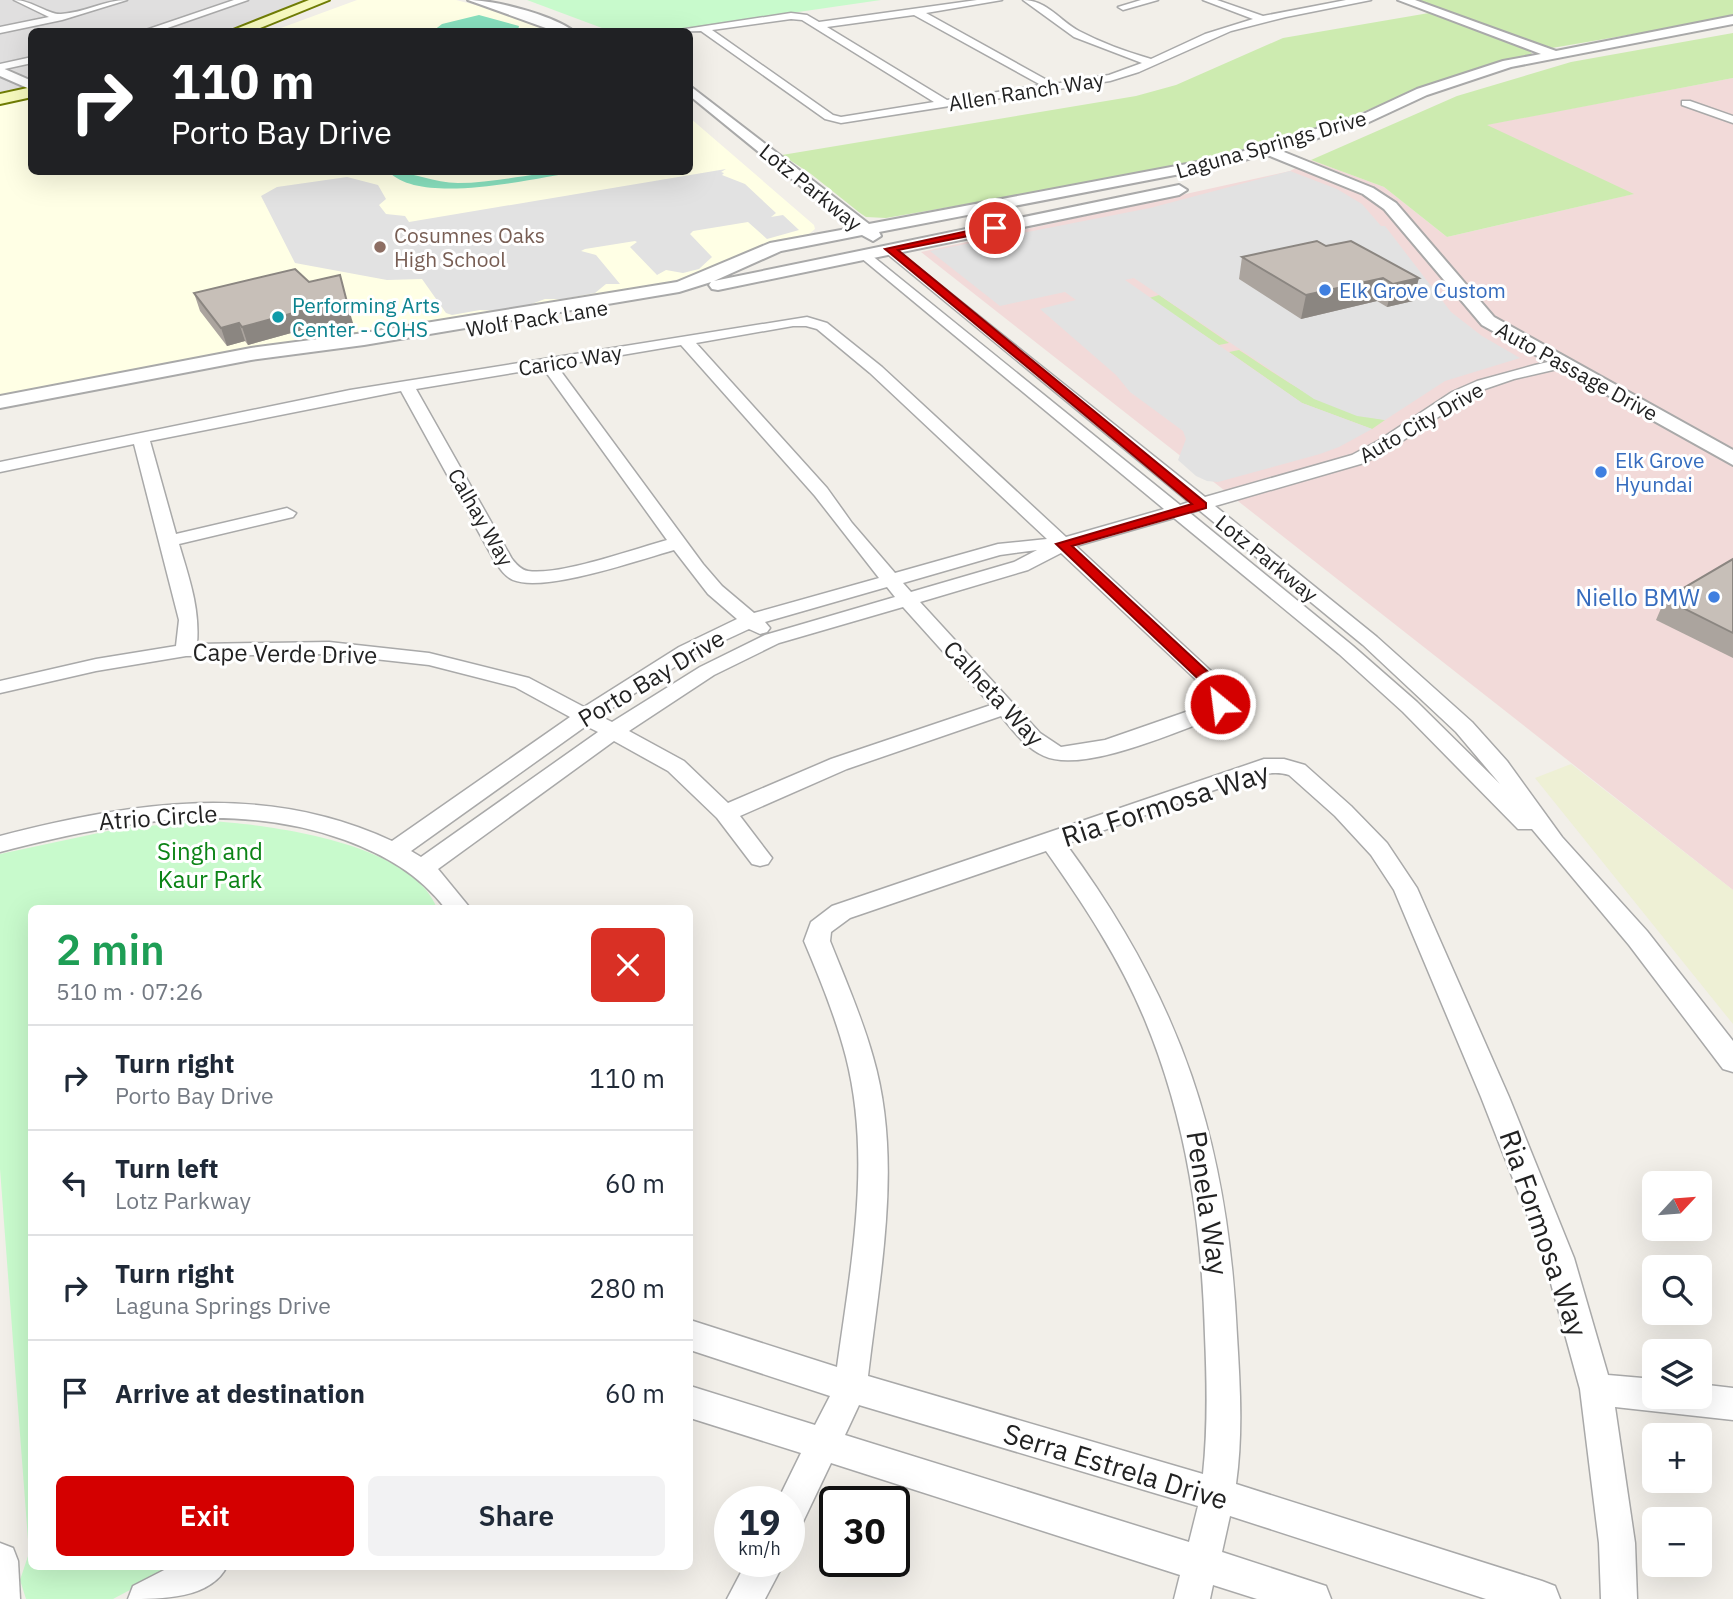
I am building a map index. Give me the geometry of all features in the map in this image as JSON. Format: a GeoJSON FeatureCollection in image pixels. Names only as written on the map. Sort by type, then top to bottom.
{"type":"FeatureCollection","features":[{"type":"Feature","properties":{"kind":"main road"},"geometry":{"type":"LineString","coordinates":[[246,28],[322,0]]}},
{"type":"Feature","properties":{"kind":"main road"},"geometry":{"type":"LineString","coordinates":[[268,28],[342,0]]}},
{"type":"Feature","properties":{"kind":"main road"},"geometry":{"type":"LineString","coordinates":[[0,99],[22,90]]}},
{"type":"Feature","properties":{"kind":"street"},"geometry":{"type":"LineString","coordinates":[[19,0],[59,18]]}},
{"type":"Feature","properties":{"kind":"street"},"geometry":{"type":"LineString","coordinates":[[0,30],[59,18],[122,0]]}},
{"type":"Feature","properties":{"kind":"street"},"geometry":{"type":"LineString","coordinates":[[157,28],[243,0]]}},
{"type":"Feature","properties":{"kind":"street"},"geometry":{"type":"LineString","coordinates":[[474,0],[559,28]]}},
{"type":"Feature","properties":{"kind":"street"},"geometry":{"type":"LineString","coordinates":[[500,0],[580,28]]}},
{"type":"Feature","properties":{"kind":"street"},"geometry":{"type":"LineString","coordinates":[[820,25],[997,0]]}},
{"type":"Feature","properties":{"kind":"street"},"geometry":{"type":"LineString","coordinates":[[1028,0],[1050,12],[1059,22],[1077,33],[1109,49],[1151,62]]}},
{"type":"Feature","properties":{"kind":"street"},"geometry":{"type":"LineString","coordinates":[[1123,7],[1153,0]]}},
{"type":"Feature","properties":{"kind":"street"},"geometry":{"type":"LineString","coordinates":[[1208,0],[1262,19]]}},
{"type":"Feature","properties":{"kind":"street","name":"Allen Ranch Way"},"geometry":{"type":"LineString","coordinates":[[703,28],[829,117],[852,119],[1110,78],[1208,37],[1262,19],[1331,2],[1366,0]]}},
{"type":"Feature","properties":{"kind":"street"},"geometry":{"type":"LineString","coordinates":[[1404,0],[1558,56]]}},
{"type":"Feature","properties":{"kind":"street"},"geometry":{"type":"LineString","coordinates":[[1331,2],[1355,11]]}},
{"type":"Feature","properties":{"kind":"street"},"geometry":{"type":"LineString","coordinates":[[915,11],[1052,87]]}},
{"type":"Feature","properties":{"kind":"street"},"geometry":{"type":"LineString","coordinates":[[693,30],[797,16],[820,25],[945,104]]}},
{"type":"Feature","properties":{"kind":"street","name":"Laguna Springs Drive"},"geometry":{"type":"LineString","coordinates":[[1224,178],[1289,159],[1351,135],[1441,93],[1505,72],[1558,56],[1733,20]]}},
{"type":"Feature","properties":{"kind":"street","name":"Laguna Springs Drive"},"geometry":{"type":"LineString","coordinates":[[842,234],[1152,177],[1266,150],[1364,119],[1422,92],[1508,64],[1733,27]]}},
{"type":"Feature","properties":{"kind":"street"},"geometry":{"type":"LineString","coordinates":[[0,69],[28,61]]}},
{"type":"Feature","properties":{"kind":"street"},"geometry":{"type":"LineString","coordinates":[[0,69],[22,90]]}},
{"type":"Feature","properties":{"kind":"street"},"geometry":{"type":"LineString","coordinates":[[0,81],[22,90]]}},
{"type":"Feature","properties":{"kind":"street","name":"Lotz Parkway"},"geometry":{"type":"LineString","coordinates":[[693,92],[890,249],[1370,641],[1464,727],[1499,766],[1554,843],[1639,938],[1733,1061]]}},
{"type":"Feature","properties":{"kind":"street"},"geometry":{"type":"LineString","coordinates":[[1686,103],[1733,120]]}},
{"type":"Feature","properties":{"kind":"street","name":"Lotz Parkway"},"geometry":{"type":"LineString","coordinates":[[693,109],[865,254],[1346,650],[1410,707],[1529,826],[1554,843]]}},
{"type":"Feature","properties":{"kind":"street","name":"Auto Passage Drive"},"geometry":{"type":"LineString","coordinates":[[1266,150],[1368,191],[1390,206],[1488,321],[1733,459]]}},
{"type":"Feature","properties":{"kind":"street","name":"Laguna Springs Drive"},"geometry":{"type":"LineString","coordinates":[[865,254],[1199,185]]}},
{"type":"Feature","properties":{"kind":"street","name":"Wolf Pack Lane"},"geometry":{"type":"LineString","coordinates":[[0,402],[251,354],[363,339],[666,290],[699,281],[767,249],[842,234]]}},
{"type":"Feature","properties":{"kind":"street","name":"Wolf Pack Lane"},"geometry":{"type":"LineString","coordinates":[[0,409],[255,360],[628,304],[865,254]]}},
{"type":"Feature","properties":{"kind":"street","name":"Carico Way"},"geometry":{"type":"LineString","coordinates":[[0,467],[406,386],[807,321],[822,326],[876,370],[1062,544]]}},
{"type":"Feature","properties":{"kind":"street"},"geometry":{"type":"LineString","coordinates":[[687,342],[821,492],[846,527],[891,579]]}},
{"type":"Feature","properties":{"kind":"street"},"geometry":{"type":"LineString","coordinates":[[548,364],[715,590],[772,639]]}},
{"type":"Feature","properties":{"kind":"street","name":"Auto City Drive"},"geometry":{"type":"LineString","coordinates":[[1202,505],[1358,460],[1383,448],[1445,402],[1480,384],[1561,364]]}},
{"type":"Feature","properties":{"kind":"street","name":"Calhay Way"},"geometry":{"type":"LineString","coordinates":[[406,386],[503,560],[514,573],[524,577],[553,575],[678,543]]}},
{"type":"Feature","properties":{"kind":"street"},"geometry":{"type":"LineString","coordinates":[[141,438],[189,620],[186,650]]}},
{"type":"Feature","properties":{"kind":"street","name":"Porto Bay Drive"},"geometry":{"type":"LineString","coordinates":[[422,868],[614,731],[707,671],[772,639],[1021,566],[1062,544],[1202,505]]}},
{"type":"Feature","properties":{"kind":"street"},"geometry":{"type":"LineString","coordinates":[[169,541],[287,513]]}},
{"type":"Feature","properties":{"kind":"street","name":"Porto Bay Drive"},"geometry":{"type":"LineString","coordinates":[[394,851],[587,715],[686,651],[751,620],[998,550],[1062,544]]}},
{"type":"Feature","properties":{"kind":"street","name":"Calheta Way"},"geometry":{"type":"LineString","coordinates":[[891,579],[1004,708],[1046,749],[1076,755],[1212,711],[1220,704],[1222,696],[1216,687],[1062,544]]}},
{"type":"Feature","properties":{"kind":"street","name":"Cape Verde Drive"},"geometry":{"type":"LineString","coordinates":[[0,687],[96,665],[186,650],[329,648],[429,659],[522,682],[587,715],[676,766],[726,813],[760,858]]}},
{"type":"Feature","properties":{"kind":"street"},"geometry":{"type":"LineString","coordinates":[[726,813],[839,764],[1004,708]]}},
{"type":"Feature","properties":{"kind":"street","name":"Ria Formosa Way"},"geometry":{"type":"LineString","coordinates":[[802,1486],[851,1387],[874,1199],[869,1110],[860,1058],[817,941],[820,928],[842,912],[1264,766],[1284,766],[1297,770],[1343,811],[1379,849],[1405,888],[1495,1097],[1559,1258],[1596,1389],[1617,1543],[1619,1599]]}},
{"type":"Feature","properties":{"kind":"street","name":"Atrio Circle"},"geometry":{"type":"LineString","coordinates":[[0,844],[83,822],[186,810],[275,814],[353,833],[394,851],[422,868],[443,887],[456,905]]}},
{"type":"Feature","properties":{"kind":"street","name":"Penela Way"},"geometry":{"type":"LineString","coordinates":[[1052,841],[1109,920],[1145,988],[1177,1065],[1196,1124],[1211,1196],[1222,1291],[1223,1400],[1217,1495],[1192,1599]]}},
{"type":"Feature","properties":{"kind":"street","name":"Serra Estrela Drive"},"geometry":{"type":"LineString","coordinates":[[693,1336],[851,1387],[1217,1495],[1542,1599]]}},
{"type":"Feature","properties":{"kind":"street"},"geometry":{"type":"LineString","coordinates":[[1596,1389],[1642,1394]]}},
{"type":"Feature","properties":{"kind":"street"},"geometry":{"type":"LineString","coordinates":[[1712,1402],[1733,1404]]}},
{"type":"Feature","properties":{"kind":"street"},"geometry":{"type":"LineString","coordinates":[[693,1403],[1313,1599]]}},
{"type":"Feature","properties":{"kind":"street"},"geometry":{"type":"LineString","coordinates":[[0,1561],[2,1599]]}},
{"type":"Feature","properties":{"kind":"street"},"geometry":{"type":"LineString","coordinates":[[146,1599],[201,1570]]}},
{"type":"Feature","properties":{"kind":"street"},"geometry":{"type":"LineString","coordinates":[[745,1599],[757,1577]]}},
{"type":"Feature","properties":{"kind":"shaded area"},"geometry":{"type":"Polygon","coordinates":[[[0,0],[322,0],[243,28],[28,28],[28,91],[0,96],[0,0]]]}},
{"type":"Feature","properties":{"kind":"shaded area"},"geometry":{"type":"Polygon","coordinates":[[[357,0],[456,0],[515,15],[549,28],[281,28],[357,0]]]}},
{"type":"Feature","properties":{"kind":"shaded area"},"geometry":{"type":"Polygon","coordinates":[[[1733,78],[1733,890],[921,252],[1290,171],[1311,160],[1384,187],[1447,237],[1633,194],[1485,125],[1733,78]]]}},
{"type":"Feature","properties":{"kind":"shaded area","name":"Cosumnes Oaks High School"},"geometry":{"type":"Polygon","coordinates":[[[28,96],[28,175],[693,175],[693,121],[814,225],[815,229],[809,234],[776,240],[682,278],[628,293],[378,333],[297,342],[0,395],[0,102],[28,96]]]}},
{"type":"Feature","properties":{"kind":"shaded area"},"geometry":{"type":"Polygon","coordinates":[[[726,169],[721,172],[724,173],[722,175],[745,184],[776,213],[771,217],[783,215],[799,230],[767,239],[748,222],[693,231],[690,234],[712,257],[699,269],[683,273],[666,270],[657,275],[630,247],[637,242],[635,241],[585,249],[581,251],[596,255],[620,284],[606,284],[595,293],[563,299],[545,299],[499,311],[480,310],[452,315],[446,313],[422,279],[387,280],[295,263],[261,196],[277,187],[347,177],[378,185],[386,199],[379,205],[386,214],[405,216],[409,222],[726,169]]]}},
{"type":"Feature","properties":{"kind":"shaded area"},"geometry":{"type":"Polygon","coordinates":[[[1290,171],[1337,189],[1362,204],[1381,226],[1385,226],[1451,312],[1482,336],[1520,358],[1445,381],[1385,420],[1357,416],[1314,399],[1134,278],[1125,280],[1302,403],[1372,429],[1320,454],[1218,482],[1207,481],[1196,476],[1178,460],[1186,439],[1183,431],[1130,392],[1116,375],[1040,309],[1076,300],[1065,292],[1000,306],[930,251],[1150,208],[1290,171]]]}},
{"type":"Feature","properties":{"kind":"shaded area"},"geometry":{"type":"Polygon","coordinates":[[[1571,764],[1733,890],[1733,1024],[1535,778],[1571,764]]]}},
{"type":"Feature","properties":{"kind":"green space"},"geometry":{"type":"Polygon","coordinates":[[[527,0],[881,0],[687,28],[602,28],[527,0]]]}},
{"type":"Feature","properties":{"kind":"green space"},"geometry":{"type":"Polygon","coordinates":[[[1414,0],[1733,0],[1733,17],[1552,48],[1414,0]]]}},
{"type":"Feature","properties":{"kind":"green space"},"geometry":{"type":"Polygon","coordinates":[[[1429,13],[1528,49],[1532,54],[1444,79],[1345,119],[1233,155],[1177,168],[886,218],[866,217],[782,155],[1136,96],[1176,85],[1283,38],[1429,13]]]}},
{"type":"Feature","properties":{"kind":"green space"},"geometry":{"type":"Polygon","coordinates":[[[479,15],[519,26],[437,28],[442,24],[479,15]]]}},
{"type":"Feature","properties":{"kind":"green space"},"geometry":{"type":"Polygon","coordinates":[[[1733,33],[1733,78],[1487,125],[1634,194],[1447,237],[1384,187],[1311,160],[1457,96],[1571,62],[1733,33]]]}},
{"type":"Feature","properties":{"kind":"green space"},"geometry":{"type":"Polygon","coordinates":[[[394,175],[414,175],[458,183],[532,175],[560,175],[507,184],[452,189],[405,182],[394,175]]]}},
{"type":"Feature","properties":{"kind":"green space"},"geometry":{"type":"Polygon","coordinates":[[[1159,295],[1229,343],[1219,345],[1149,298],[1159,295]]]}},
{"type":"Feature","properties":{"kind":"green space"},"geometry":{"type":"Polygon","coordinates":[[[1239,350],[1308,394],[1344,410],[1385,420],[1372,429],[1302,403],[1229,352],[1239,350]]]}},
{"type":"Feature","properties":{"kind":"green space","name":"Singh and Kaur Park"},"geometry":{"type":"Polygon","coordinates":[[[211,821],[303,833],[371,853],[400,868],[423,886],[435,905],[28,905],[28,1540],[0,1169],[0,854],[122,828],[211,821]]]}},
{"type":"Feature","properties":{"kind":"green space","name":"Singh and Kaur Park"},"geometry":{"type":"Polygon","coordinates":[[[28,1556],[28,1570],[167,1570],[113,1599],[26,1599],[20,1580],[28,1556]]]}},
{"type":"Feature","properties":{"kind":"building"},"geometry":{"type":"Polygon","coordinates":[[[1317,241],[1326,246],[1351,241],[1419,278],[1393,284],[1383,278],[1306,295],[1242,257],[1317,241]]]}},
{"type":"Feature","properties":{"kind":"building"},"geometry":{"type":"Polygon","coordinates":[[[295,269],[309,282],[340,275],[348,306],[327,309],[326,304],[242,327],[239,323],[221,328],[194,293],[295,269]]]}},
{"type":"Feature","properties":{"kind":"building"},"geometry":{"type":"Polygon","coordinates":[[[1733,559],[1733,633],[1665,599],[1733,559]]]}},
{"type":"Feature","properties":{"kind":"place","name":"Cosumnes Oaks High School"},"geometry":{"type":"Point","coordinates":[380,247]}},
{"type":"Feature","properties":{"kind":"place","name":"Elk Grove Custom"},"geometry":{"type":"Point","coordinates":[1325,290]}},
{"type":"Feature","properties":{"kind":"place","name":"Performing Arts Center - COHS"},"geometry":{"type":"Point","coordinates":[278,317]}},
{"type":"Feature","properties":{"kind":"place","name":"Elk Grove Hyundai"},"geometry":{"type":"Point","coordinates":[1601,472]}},
{"type":"Feature","properties":{"kind":"place","name":"Niello BMW"},"geometry":{"type":"Point","coordinates":[1714,597]}},
{"type":"Feature","properties":{"kind":"route"},"geometry":{"type":"LineString","coordinates":[[995,228],[890,249],[1202,505],[1062,544],[1216,687],[1222,696],[1220,704]]}}]}
